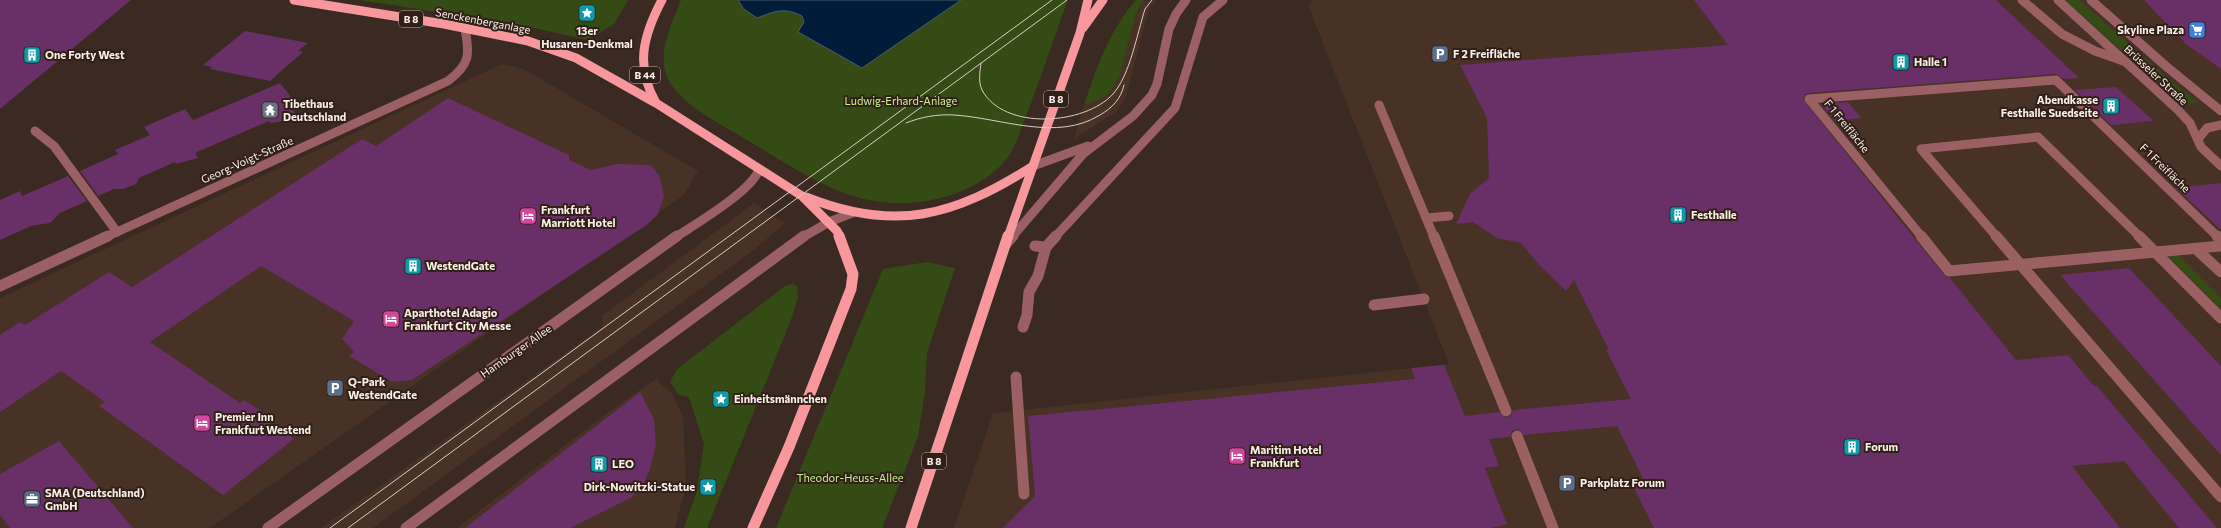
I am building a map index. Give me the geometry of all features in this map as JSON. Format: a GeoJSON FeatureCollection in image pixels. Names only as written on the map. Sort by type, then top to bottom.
{"type":"FeatureCollection","features":[{"type":"Feature","properties":{"kind":"main road","name":"Senckenberganlage"},"geometry":{"type":"LineString","coordinates":[[294,0],[528,41],[557,50],[585,63],[656,103]]}},
{"type":"Feature","properties":{"kind":"main road","name":"B 44"},"geometry":{"type":"LineString","coordinates":[[656,103],[649,94],[642,62],[643,45],[662,0]]}},
{"type":"Feature","properties":{"kind":"main road","name":"B 8"},"geometry":{"type":"LineString","coordinates":[[911,528],[1006,244],[1080,32],[1088,0]]}},
{"type":"Feature","properties":{"kind":"main road"},"geometry":{"type":"LineString","coordinates":[[1080,32],[1103,0]]}},
{"type":"Feature","properties":{"kind":"main road","name":"B 8"},"geometry":{"type":"LineString","coordinates":[[656,103],[802,196],[828,221],[843,241],[853,274],[851,289],[795,432],[753,528]]}},
{"type":"Feature","properties":{"kind":"main road"},"geometry":{"type":"LineString","coordinates":[[802,196],[852,213],[882,216],[923,215],[949,210],[982,197],[1033,166]]}},
{"type":"Feature","properties":{"kind":"street"},"geometry":{"type":"LineString","coordinates":[[1006,244],[1056,188],[1074,164],[1094,144],[1129,118],[1153,95],[1158,82],[1163,52],[1171,22],[1177,10],[1186,0]]}},
{"type":"Feature","properties":{"kind":"street"},"geometry":{"type":"LineString","coordinates":[[1023,327],[1026,315],[1028,292],[1038,276],[1046,247],[1175,108],[1203,17],[1223,0]]}},
{"type":"Feature","properties":{"kind":"street"},"geometry":{"type":"LineString","coordinates":[[2022,0],[2062,34],[2094,51],[2126,62]]}},
{"type":"Feature","properties":{"kind":"street","name":"Brüsseler Straße"},"geometry":{"type":"LineString","coordinates":[[2058,0],[2178,110],[2190,123],[2199,138],[2201,147],[2221,166]]}},
{"type":"Feature","properties":{"kind":"street","name":"Brüsseler Straße"},"geometry":{"type":"LineString","coordinates":[[2091,0],[2167,67],[2221,111]]}},
{"type":"Feature","properties":{"kind":"street","name":"Georg-Voigt-Straße"},"geometry":{"type":"LineString","coordinates":[[0,286],[448,81],[463,68],[467,61],[469,54],[465,29]]}},
{"type":"Feature","properties":{"kind":"street","name":"F 1 Freifläche"},"geometry":{"type":"LineString","coordinates":[[2221,240],[2056,80],[1809,99],[1949,271],[2153,251],[2221,246]]}},
{"type":"Feature","properties":{"kind":"street"},"geometry":{"type":"LineString","coordinates":[[1379,105],[1506,411]]}},
{"type":"Feature","properties":{"kind":"street"},"geometry":{"type":"LineString","coordinates":[[2199,138],[2202,131],[2210,126],[2221,125]]}},
{"type":"Feature","properties":{"kind":"street"},"geometry":{"type":"LineString","coordinates":[[35,131],[54,146],[117,232]]}},
{"type":"Feature","properties":{"kind":"street"},"geometry":{"type":"LineString","coordinates":[[2221,318],[2038,137],[1921,149],[2221,497]]}},
{"type":"Feature","properties":{"kind":"street"},"geometry":{"type":"LineString","coordinates":[[1033,166],[1065,156],[1094,144]]}},
{"type":"Feature","properties":{"kind":"street","name":"Hamburger Allee"},"geometry":{"type":"LineString","coordinates":[[268,528],[745,188],[756,177],[759,170]]}},
{"type":"Feature","properties":{"kind":"street"},"geometry":{"type":"LineString","coordinates":[[406,528],[771,262],[795,241],[828,221],[852,213]]}},
{"type":"Feature","properties":{"kind":"street"},"geometry":{"type":"LineString","coordinates":[[1426,218],[1449,216]]}},
{"type":"Feature","properties":{"kind":"street"},"geometry":{"type":"LineString","coordinates":[[1035,246],[1046,247]]}},
{"type":"Feature","properties":{"kind":"street"},"geometry":{"type":"LineString","coordinates":[[2196,249],[2221,272]]}},
{"type":"Feature","properties":{"kind":"street"},"geometry":{"type":"LineString","coordinates":[[1374,305],[1424,299]]}},
{"type":"Feature","properties":{"kind":"street"},"geometry":{"type":"LineString","coordinates":[[1016,377],[1024,494]]}},
{"type":"Feature","properties":{"kind":"street"},"geometry":{"type":"LineString","coordinates":[[1517,436],[1554,528]]}},
{"type":"Feature","properties":{"kind":"shaded area"},"geometry":{"type":"Polygon","coordinates":[[[1157,0],[1150,7],[1147,16],[1126,97],[1117,111],[1074,139],[1084,105],[1098,101],[1143,1],[1157,0]]]}},
{"type":"Feature","properties":{"kind":"shaded area"},"geometry":{"type":"Polygon","coordinates":[[[1314,0],[2221,0],[2221,528],[954,528],[993,413],[1449,364],[1308,5],[1314,0]]]}},
{"type":"Feature","properties":{"kind":"shaded area"},"geometry":{"type":"Polygon","coordinates":[[[502,64],[524,69],[698,171],[684,195],[210,528],[0,528],[0,298],[502,64]]]}},
{"type":"Feature","properties":{"kind":"shaded area"},"geometry":{"type":"Polygon","coordinates":[[[754,203],[785,223],[755,249],[373,528],[321,528],[603,326],[602,316],[754,203]]]}},
{"type":"Feature","properties":{"kind":"shaded area","name":"LEO"},"geometry":{"type":"Polygon","coordinates":[[[656,379],[672,394],[683,417],[686,485],[675,528],[457,528],[619,404],[656,379]]]}},
{"type":"Feature","properties":{"kind":"green space"},"geometry":{"type":"Polygon","coordinates":[[[359,0],[628,0],[614,24],[588,40],[516,24],[359,0]]]}},
{"type":"Feature","properties":{"kind":"green space","name":"Ludwig-Erhard-Anlage"},"geometry":{"type":"Polygon","coordinates":[[[681,0],[1068,0],[1018,137],[1011,153],[1004,162],[977,184],[944,197],[914,203],[887,203],[861,198],[837,190],[813,179],[711,119],[680,95],[672,86],[667,77],[664,67],[664,57],[667,38],[681,0]]]}},
{"type":"Feature","properties":{"kind":"green space"},"geometry":{"type":"Polygon","coordinates":[[[1136,0],[1144,0],[1138,10],[1124,61],[1115,84],[1109,93],[1084,105],[1099,63],[1111,37],[1126,12],[1136,0]]]}},
{"type":"Feature","properties":{"kind":"green space"},"geometry":{"type":"Polygon","coordinates":[[[2065,0],[2079,0],[2164,75],[2199,103],[2181,104],[2065,0]]]}},
{"type":"Feature","properties":{"kind":"green space"},"geometry":{"type":"Polygon","coordinates":[[[2162,250],[2173,250],[2221,298],[2221,309],[2162,250]]]}},
{"type":"Feature","properties":{"kind":"green space","name":"Theodor-Heuss-Allee"},"geometry":{"type":"Polygon","coordinates":[[[927,262],[955,268],[927,353],[925,391],[918,437],[882,528],[776,528],[883,269],[927,262]]]}},
{"type":"Feature","properties":{"kind":"green space"},"geometry":{"type":"Polygon","coordinates":[[[792,284],[797,286],[798,297],[792,317],[707,528],[684,528],[697,491],[704,444],[689,397],[679,395],[670,382],[677,369],[785,286],[792,284]]]}},
{"type":"Feature","properties":{"kind":"water"},"geometry":{"type":"Polygon","coordinates":[[[738,0],[961,0],[862,68],[798,32],[804,22],[802,16],[796,13],[780,11],[769,13],[757,18],[744,9],[738,0]]]}},
{"type":"Feature","properties":{"kind":"building","name":"One Forty West"},"geometry":{"type":"Polygon","coordinates":[[[0,0],[131,0],[0,109],[0,0]]]}},
{"type":"Feature","properties":{"kind":"building"},"geometry":{"type":"Polygon","coordinates":[[[1694,0],[1996,0],[2079,78],[2064,79],[2056,74],[1809,93],[1805,94],[1803,99],[1944,275],[1950,278],[2016,360],[2068,355],[2094,386],[2097,386],[2217,528],[2179,528],[2124,461],[2072,466],[2120,528],[1654,528],[1631,482],[1644,480],[1617,426],[1524,435],[1518,429],[1512,431],[1510,437],[1489,439],[1499,466],[1485,468],[1507,524],[1491,528],[1003,528],[1035,496],[1028,416],[1415,379],[1411,368],[1444,365],[1465,416],[1499,412],[1505,418],[1511,416],[1513,410],[1631,399],[1606,350],[1609,350],[1574,280],[1566,291],[1539,265],[1521,243],[1497,238],[1473,222],[1456,224],[1470,194],[1489,178],[1487,118],[1460,65],[1728,45],[1694,0]]]}},
{"type":"Feature","properties":{"kind":"building","name":"Skyline Plaza"},"geometry":{"type":"Polygon","coordinates":[[[2144,0],[2221,0],[2221,69],[2186,44],[2144,0]]]}},
{"type":"Feature","properties":{"kind":"building"},"geometry":{"type":"Polygon","coordinates":[[[245,31],[308,43],[298,51],[303,52],[270,81],[210,69],[212,67],[203,65],[245,31]]]}},
{"type":"Feature","properties":{"kind":"building"},"geometry":{"type":"Polygon","coordinates":[[[280,83],[295,102],[289,105],[298,117],[278,122],[270,123],[269,121],[195,153],[198,158],[176,164],[175,162],[139,178],[136,184],[123,189],[114,189],[98,196],[80,171],[118,154],[115,150],[150,135],[144,127],[185,109],[193,120],[280,83]]]}},
{"type":"Feature","properties":{"kind":"building","name":"Abendkasse Festhalle Suedseite"},"geometry":{"type":"Polygon","coordinates":[[[2116,87],[2154,121],[2111,125],[2075,90],[2116,87]]]}},
{"type":"Feature","properties":{"kind":"building"},"geometry":{"type":"Polygon","coordinates":[[[448,98],[569,155],[569,160],[591,170],[617,164],[651,165],[659,175],[664,196],[658,214],[648,224],[412,380],[392,382],[349,356],[354,352],[342,339],[354,321],[261,266],[150,342],[240,403],[244,400],[273,419],[269,422],[294,439],[223,495],[99,406],[105,402],[61,371],[0,412],[0,335],[20,322],[25,325],[109,272],[132,287],[362,139],[376,146],[448,98]]]}},
{"type":"Feature","properties":{"kind":"building"},"geometry":{"type":"Polygon","coordinates":[[[1848,102],[1861,118],[1835,121],[1821,104],[1848,102]]]}},
{"type":"Feature","properties":{"kind":"building"},"geometry":{"type":"Polygon","coordinates":[[[68,176],[87,201],[60,213],[50,223],[31,226],[0,240],[0,200],[20,191],[22,196],[68,176]]]}},
{"type":"Feature","properties":{"kind":"building"},"geometry":{"type":"Polygon","coordinates":[[[2221,183],[2221,230],[2176,188],[2221,183]]]}},
{"type":"Feature","properties":{"kind":"building"},"geometry":{"type":"Polygon","coordinates":[[[2129,268],[2221,366],[2221,455],[2060,275],[2129,268]]]}},
{"type":"Feature","properties":{"kind":"building","name":"LEO"},"geometry":{"type":"Polygon","coordinates":[[[640,392],[654,419],[656,444],[650,469],[643,485],[632,497],[570,528],[465,528],[640,392]]]}},
{"type":"Feature","properties":{"kind":"building"},"geometry":{"type":"Polygon","coordinates":[[[59,441],[133,528],[10,528],[0,515],[0,474],[59,441]]]}},
{"type":"Feature","properties":{"kind":"tram line"},"geometry":{"type":"LineString","coordinates":[[330,528],[1052,0]]}},
{"type":"Feature","properties":{"kind":"tram line"},"geometry":{"type":"LineString","coordinates":[[981,63],[1067,0]]}},
{"type":"Feature","properties":{"kind":"tram line"},"geometry":{"type":"LineString","coordinates":[[981,63],[980,80],[982,90],[993,103],[1008,112],[1026,117],[1045,119],[1065,117],[1084,112],[1100,104],[1113,94],[1119,86],[1132,54],[1145,9],[1152,0]]}},
{"type":"Feature","properties":{"kind":"tram line"},"geometry":{"type":"LineString","coordinates":[[348,528],[981,63]]}},
{"type":"Feature","properties":{"kind":"tram line"},"geometry":{"type":"LineString","coordinates":[[906,123],[929,116],[954,115],[1028,126],[1047,128],[1065,127],[1083,123],[1100,115],[1112,106],[1118,99],[1124,85]]}},
{"type":"Feature","properties":{"kind":"place","name":"13er Husaren-Denkmal"},"geometry":{"type":"Point","coordinates":[587,13]}},
{"type":"Feature","properties":{"kind":"place","name":"Skyline Plaza"},"geometry":{"type":"Point","coordinates":[2197,30]}},
{"type":"Feature","properties":{"kind":"place","name":"F 2 Freifläche"},"geometry":{"type":"Point","coordinates":[1440,54]}},
{"type":"Feature","properties":{"kind":"place","name":"One Forty West"},"geometry":{"type":"Point","coordinates":[32,55]}},
{"type":"Feature","properties":{"kind":"place","name":"Halle 1"},"geometry":{"type":"Point","coordinates":[1901,62]}},
{"type":"Feature","properties":{"kind":"place","name":"Abendkasse Festhalle Suedseite"},"geometry":{"type":"Point","coordinates":[2111,106]}},
{"type":"Feature","properties":{"kind":"place","name":"Tibethaus Deutschland"},"geometry":{"type":"Point","coordinates":[270,110]}},
{"type":"Feature","properties":{"kind":"place","name":"Festhalle"},"geometry":{"type":"Point","coordinates":[1678,215]}},
{"type":"Feature","properties":{"kind":"place","name":"Frankfurt Marriott Hotel"},"geometry":{"type":"Point","coordinates":[528,216]}},
{"type":"Feature","properties":{"kind":"place","name":"WestendGate"},"geometry":{"type":"Point","coordinates":[413,266]}},
{"type":"Feature","properties":{"kind":"place","name":"Aparthotel Adagio Frankfurt City Messe"},"geometry":{"type":"Point","coordinates":[391,319]}},
{"type":"Feature","properties":{"kind":"place","name":"Q-Park WestendGate"},"geometry":{"type":"Point","coordinates":[335,388]}},
{"type":"Feature","properties":{"kind":"place","name":"Einheitsmännchen"},"geometry":{"type":"Point","coordinates":[721,399]}},
{"type":"Feature","properties":{"kind":"place","name":"Premier Inn Frankfurt Westend"},"geometry":{"type":"Point","coordinates":[202,423]}},
{"type":"Feature","properties":{"kind":"place","name":"Forum"},"geometry":{"type":"Point","coordinates":[1852,447]}},
{"type":"Feature","properties":{"kind":"place","name":"Maritim Hotel Frankfurt"},"geometry":{"type":"Point","coordinates":[1237,456]}},
{"type":"Feature","properties":{"kind":"place","name":"LEO"},"geometry":{"type":"Point","coordinates":[599,464]}},
{"type":"Feature","properties":{"kind":"place","name":"Parkplatz Forum"},"geometry":{"type":"Point","coordinates":[1567,483]}},
{"type":"Feature","properties":{"kind":"place","name":"Dirk-Nowitzki-Statue"},"geometry":{"type":"Point","coordinates":[708,487]}},
{"type":"Feature","properties":{"kind":"place","name":"SMA (Deutschland) GmbH"},"geometry":{"type":"Point","coordinates":[32,499]}}]}
